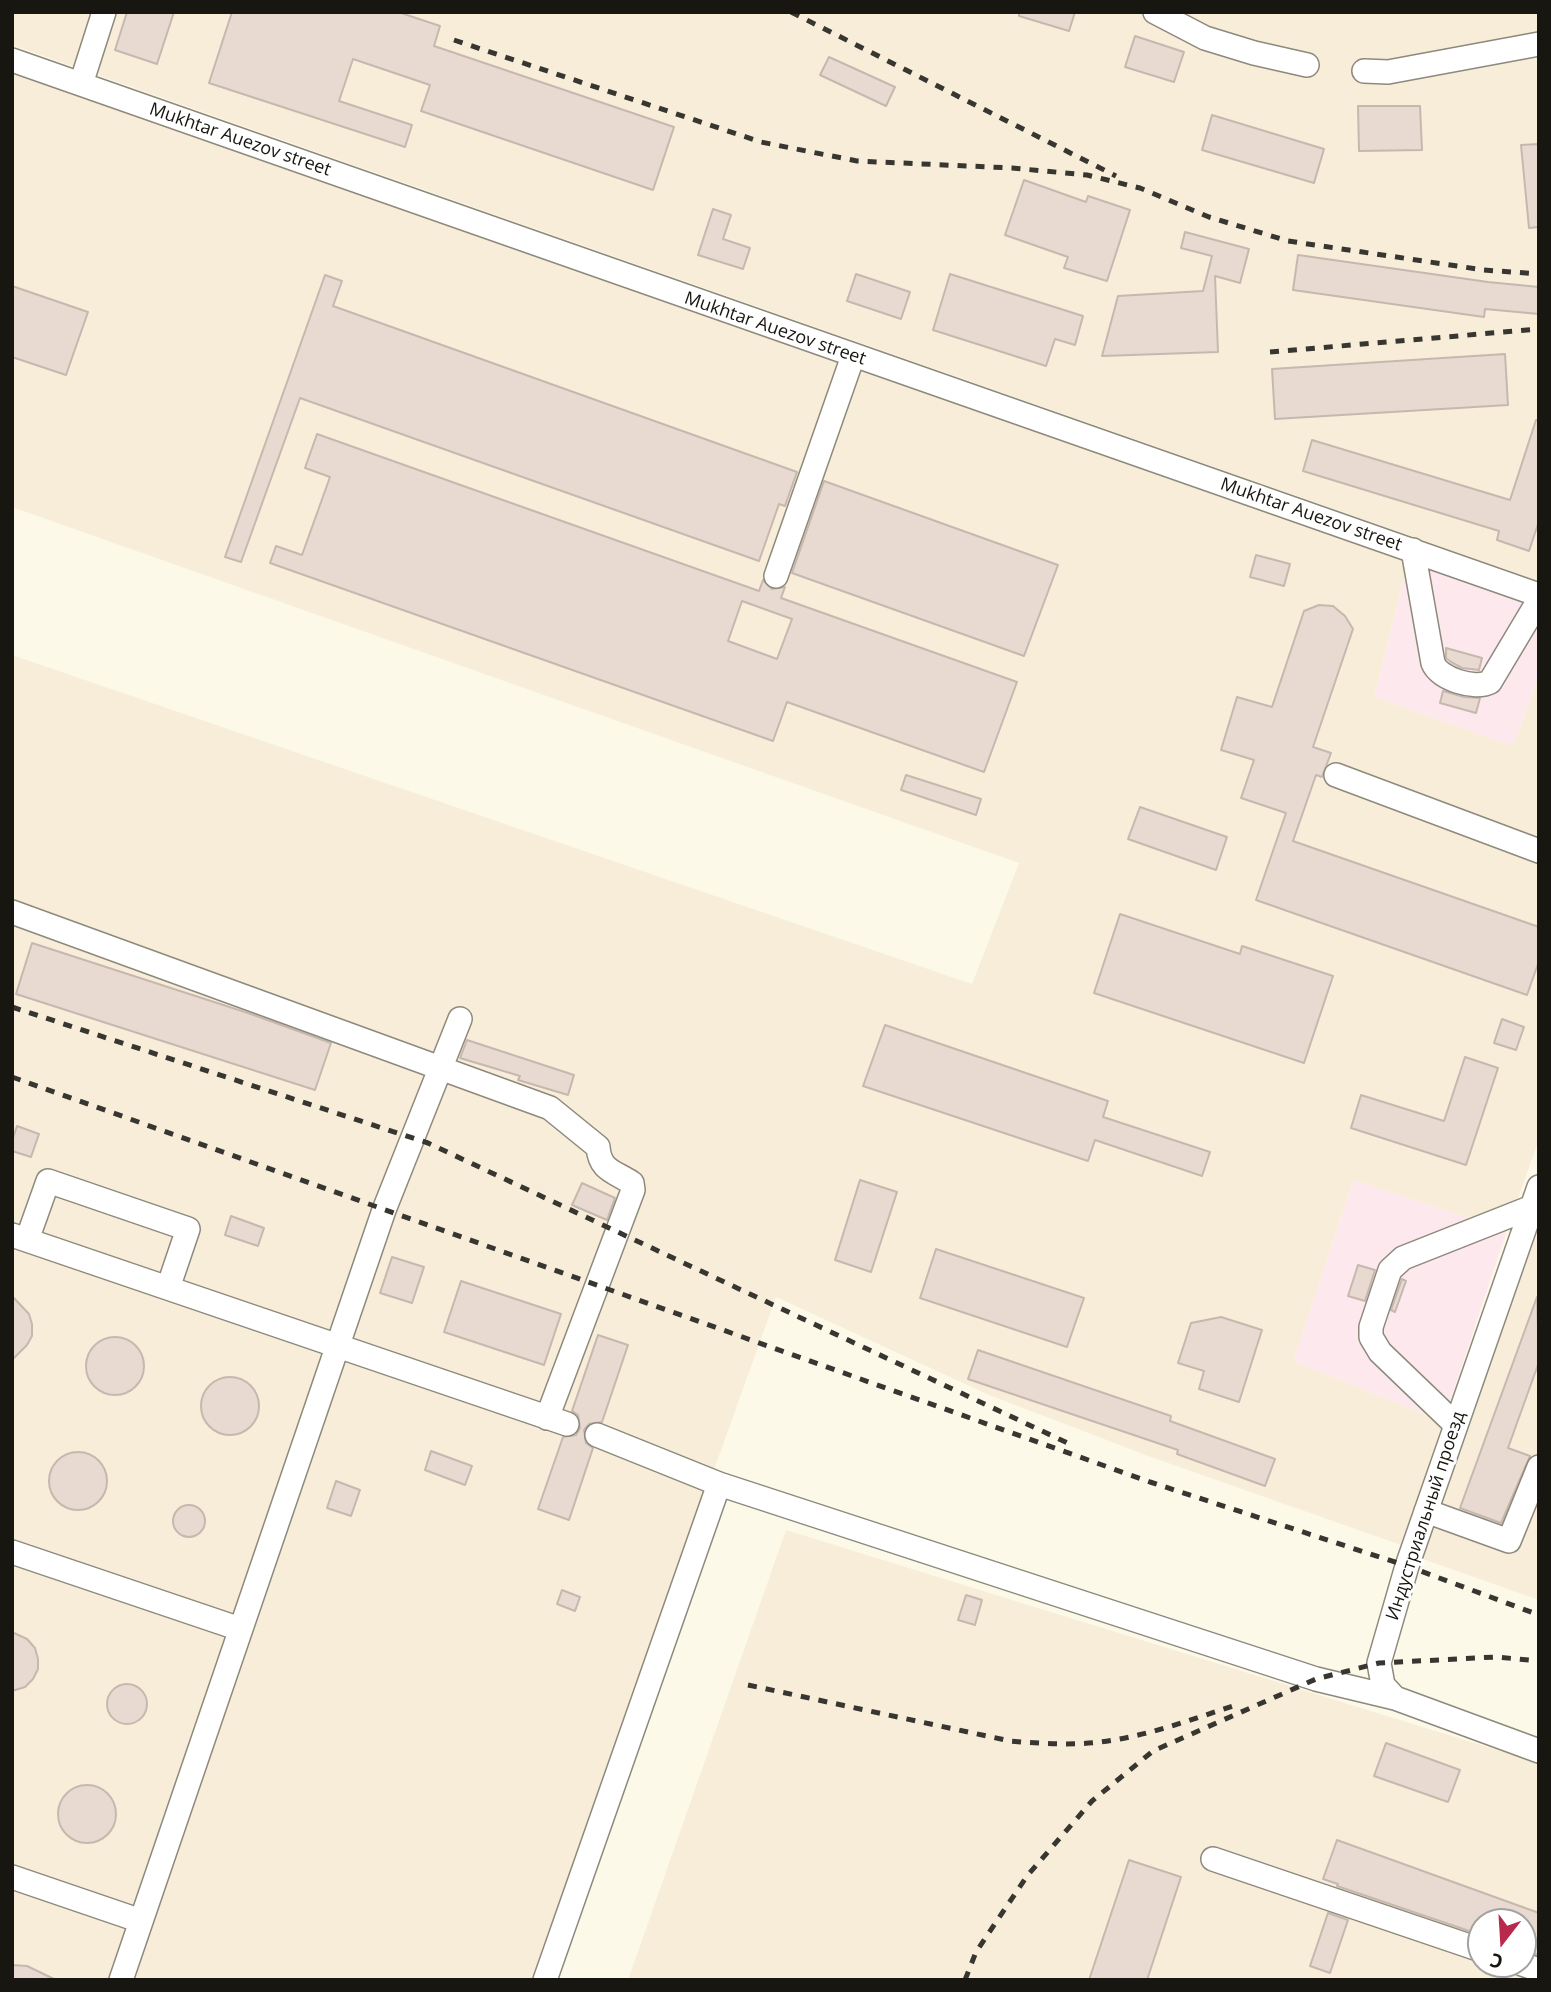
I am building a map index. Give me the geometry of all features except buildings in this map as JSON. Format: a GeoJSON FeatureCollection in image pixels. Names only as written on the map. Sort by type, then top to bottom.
{"type":"FeatureCollection","features":[{"type":"Feature","properties":{"kind":"street"},"geometry":{"type":"LineString","coordinates":[[81,84],[104,12]]}},
{"type":"Feature","properties":{"kind":"street"},"geometry":{"type":"LineString","coordinates":[[1155,12],[1205,38],[1307,65]]}},
{"type":"Feature","properties":{"kind":"street"},"geometry":{"type":"LineString","coordinates":[[1364,71],[1388,72],[1539,44]]}},
{"type":"Feature","properties":{"kind":"street","name":"Mukhtar Auezov street"},"geometry":{"type":"LineString","coordinates":[[12,60],[1413,550],[1539,598]]}},
{"type":"Feature","properties":{"kind":"street"},"geometry":{"type":"LineString","coordinates":[[776,576],[853,356]]}},
{"type":"Feature","properties":{"kind":"street"},"geometry":{"type":"LineString","coordinates":[[1413,550],[1433,663],[1443,676],[1477,685],[1490,682],[1539,598]]}},
{"type":"Feature","properties":{"kind":"street"},"geometry":{"type":"LineString","coordinates":[[1336,775],[1539,851]]}},
{"type":"Feature","properties":{"kind":"street"},"geometry":{"type":"LineString","coordinates":[[12,912],[550,1108],[598,1147],[599,1160],[605,1167],[632,1183],[633,1190],[557,1421],[20,1238],[47,1181],[188,1229],[168,1288]]}},
{"type":"Feature","properties":{"kind":"street"},"geometry":{"type":"LineString","coordinates":[[121,1980],[384,1210],[460,1019]]}},
{"type":"Feature","properties":{"kind":"street"},"geometry":{"type":"LineString","coordinates":[[1456,1425],[1380,1352],[1371,1337],[1371,1327],[1390,1270],[1403,1258],[1535,1197]]}},
{"type":"Feature","properties":{"kind":"street","name":"Индустриальный проезд"},"geometry":{"type":"LineString","coordinates":[[1395,1698],[1383,1685],[1379,1663],[1407,1566],[1535,1197]]}},
{"type":"Feature","properties":{"kind":"street"},"geometry":{"type":"LineString","coordinates":[[597,1435],[719,1485],[1316,1679],[1395,1698],[1539,1751]]}},
{"type":"Feature","properties":{"kind":"street"},"geometry":{"type":"LineString","coordinates":[[1426,1511],[1509,1541],[1539,1467]]}},
{"type":"Feature","properties":{"kind":"street"},"geometry":{"type":"LineString","coordinates":[[545,1980],[719,1485]]}},
{"type":"Feature","properties":{"kind":"street"},"geometry":{"type":"LineString","coordinates":[[12,1552],[240,1629]]}},
{"type":"Feature","properties":{"kind":"street"},"geometry":{"type":"LineString","coordinates":[[1213,1859],[1467,1945]]}},
{"type":"Feature","properties":{"kind":"street"},"geometry":{"type":"LineString","coordinates":[[12,1877],[141,1921]]}},
{"type":"Feature","properties":{"kind":"shaded area"},"geometry":{"type":"Polygon","coordinates":[[[12,12],[1539,12],[1539,581],[12,45],[12,12]]]}},
{"type":"Feature","properties":{"kind":"shaded area"},"geometry":{"type":"Polygon","coordinates":[[[12,73],[1408,562],[1374,697],[1513,746],[1539,676],[1539,1139],[1507,1230],[1353,1180],[1293,1361],[1443,1422],[1401,1545],[1151,1457],[989,1395],[776,1297],[531,1980],[12,1980],[12,655],[972,984],[1019,863],[12,507],[12,73]]]}},
{"type":"Feature","properties":{"kind":"shaded area"},"geometry":{"type":"Polygon","coordinates":[[[1408,562],[1539,608],[1539,676],[1513,746],[1374,697],[1408,562]]]}},
{"type":"Feature","properties":{"kind":"shaded area"},"geometry":{"type":"Polygon","coordinates":[[[1353,1180],[1507,1230],[1443,1422],[1293,1361],[1353,1180]]]}},
{"type":"Feature","properties":{"kind":"shaded area"},"geometry":{"type":"Polygon","coordinates":[[[1539,1216],[1539,1600],[1420,1558],[1539,1216]]]}},
{"type":"Feature","properties":{"kind":"shaded area"},"geometry":{"type":"Polygon","coordinates":[[[786,1530],[1539,1763],[1539,1980],[628,1980],[786,1530]]]}},
{"type":"Feature","properties":{"kind":"railway"},"geometry":{"type":"LineString","coordinates":[[791,12],[1116,176]]}},
{"type":"Feature","properties":{"kind":"railway"},"geometry":{"type":"LineString","coordinates":[[454,40],[761,142],[857,161],[1012,168],[1087,175],[1140,188],[1209,217],[1288,241],[1484,270],[1539,274]]}},
{"type":"Feature","properties":{"kind":"railway"},"geometry":{"type":"LineString","coordinates":[[1270,352],[1539,329]]}},
{"type":"Feature","properties":{"kind":"railway"},"geometry":{"type":"LineString","coordinates":[[12,1007],[428,1143],[1074,1446]]}},
{"type":"Feature","properties":{"kind":"railway"},"geometry":{"type":"LineString","coordinates":[[12,1077],[1150,1482],[1407,1566],[1539,1615]]}},
{"type":"Feature","properties":{"kind":"railway"},"geometry":{"type":"LineString","coordinates":[[965,1980],[976,1952],[1027,1876],[1092,1801],[1153,1751],[1316,1679],[1379,1663],[1496,1657],[1539,1661]]}},
{"type":"Feature","properties":{"kind":"railway"},"geometry":{"type":"LineString","coordinates":[[748,1685],[1010,1741],[1049,1744],[1101,1742],[1130,1737],[1236,1705]]}}]}
